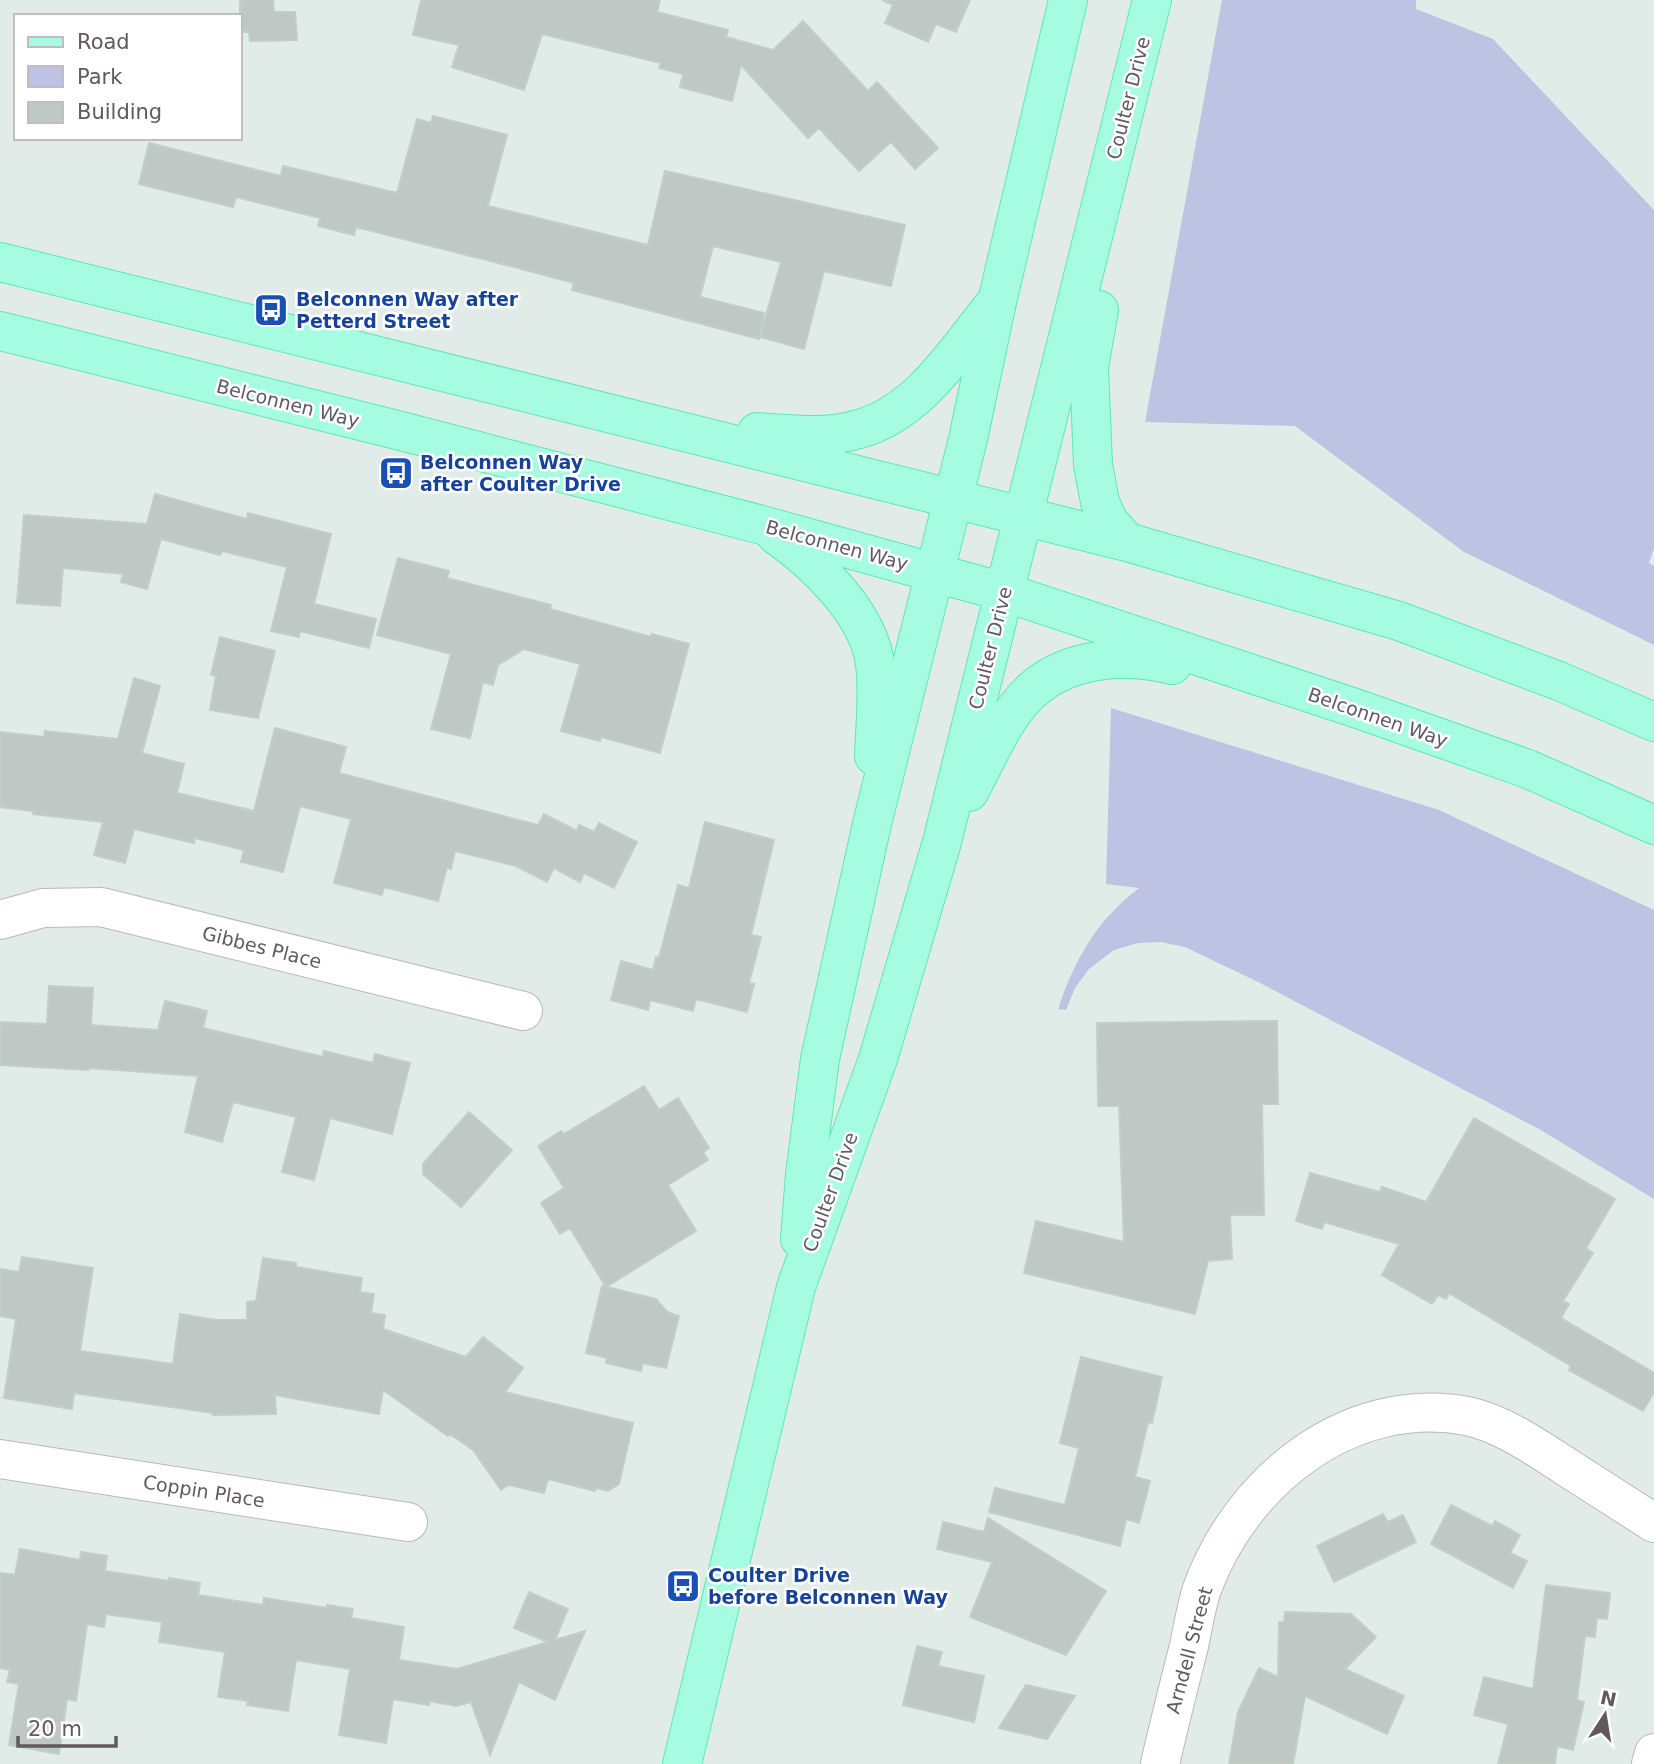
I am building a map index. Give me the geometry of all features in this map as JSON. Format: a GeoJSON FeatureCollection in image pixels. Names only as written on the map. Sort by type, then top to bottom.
{"type":"FeatureCollection","features":[{"type":"Feature","properties":{"kind":"main road","name":"Coulter Drive"},"geometry":{"type":"LineString","coordinates":[[796,1287],[805,1174],[820,1059],[872,824],[954,497],[1068,0]]}},
{"type":"Feature","properties":{"kind":"main road","name":"Coulter Drive"},"geometry":{"type":"LineString","coordinates":[[682,1764],[796,1287],[878,1059],[942,842],[1022,514],[1153,0]]}},
{"type":"Feature","properties":{"kind":"main road"},"geometry":{"type":"LineString","coordinates":[[1127,542],[1109,522],[1100,502],[1093,465],[1089,367],[1096,324],[1163,40],[1166,0]]}},
{"type":"Feature","properties":{"kind":"main road"},"geometry":{"type":"LineString","coordinates":[[0,262],[1127,542],[1399,621],[1559,681],[1654,722]]}},
{"type":"Feature","properties":{"kind":"main road"},"geometry":{"type":"LineString","coordinates":[[657,425],[797,435],[829,434],[857,430],[874,424],[896,412],[929,383],[997,302]]}},
{"type":"Feature","properties":{"kind":"main road","name":"Belconnen Way"},"geometry":{"type":"LineString","coordinates":[[0,331],[762,525],[1004,592],[1358,709],[1528,769],[1654,825]]}},
{"type":"Feature","properties":{"kind":"main road"},"geometry":{"type":"LineString","coordinates":[[762,525],[800,551],[824,574],[864,629],[871,646],[875,676],[872,824]]}},
{"type":"Feature","properties":{"kind":"main road"},"geometry":{"type":"LineString","coordinates":[[942,842],[1016,708],[1037,686],[1080,663],[1125,658],[1154,661],[1358,709]]}},
{"type":"Feature","properties":{"kind":"street","name":"Gibbes Place"},"geometry":{"type":"LineString","coordinates":[[0,920],[43,908],[101,907],[523,1011]]}},
{"type":"Feature","properties":{"kind":"street","name":"Arndell Street"},"geometry":{"type":"LineString","coordinates":[[1160,1764],[1202,1589],[1230,1533],[1267,1484],[1289,1464],[1330,1438],[1363,1422],[1416,1412],[1468,1416],[1517,1436],[1654,1523]]}},
{"type":"Feature","properties":{"kind":"street","name":"Coppin Place"},"geometry":{"type":"LineString","coordinates":[[0,1460],[408,1522]]}},
{"type":"Feature","properties":{"kind":"street"},"geometry":{"type":"LineString","coordinates":[[1651,1764],[1654,1752]]}},
{"type":"Feature","properties":{"kind":"green space"},"geometry":{"type":"Polygon","coordinates":[[[1222,0],[1416,0],[1416,9],[1493,39],[1654,210],[1654,548],[1649,563],[1654,566],[1654,645],[1464,552],[1295,426],[1145,422],[1222,0]]]}},
{"type":"Feature","properties":{"kind":"green space"},"geometry":{"type":"Polygon","coordinates":[[[1111,708],[1439,810],[1654,910],[1654,1199],[1539,1129],[1258,982],[1185,947],[1161,942],[1138,943],[1114,950],[1089,969],[1075,988],[1066,1010],[1058,1009],[1089,942],[1111,914],[1139,888],[1106,884],[1111,708]]]}},
{"type":"Feature","properties":{"kind":"building"},"geometry":{"type":"Polygon","coordinates":[[[240,0],[273,0],[274,12],[295,12],[297,40],[250,41],[249,32],[242,32],[240,0]]]}},
{"type":"Feature","properties":{"kind":"building"},"geometry":{"type":"Polygon","coordinates":[[[421,0],[660,0],[657,12],[728,30],[726,37],[773,50],[803,21],[868,91],[877,82],[938,148],[915,169],[891,142],[859,171],[819,128],[808,138],[741,65],[732,101],[680,87],[683,74],[659,68],[661,63],[542,34],[524,90],[452,67],[459,45],[413,35],[421,0]]]}},
{"type":"Feature","properties":{"kind":"building"},"geometry":{"type":"Polygon","coordinates":[[[882,0],[970,0],[956,32],[936,24],[928,42],[885,23],[893,5],[882,0]]]}},
{"type":"Feature","properties":{"kind":"building"},"geometry":{"type":"Polygon","coordinates":[[[433,116],[507,135],[488,206],[648,245],[665,171],[905,225],[891,286],[824,271],[804,349],[760,337],[781,262],[713,246],[700,297],[764,313],[759,339],[572,290],[574,283],[514,267],[356,227],[354,235],[318,226],[320,218],[236,197],[233,207],[139,184],[149,143],[281,176],[283,166],[397,193],[417,119],[431,123],[433,116]]]}},
{"type":"Feature","properties":{"kind":"building"},"geometry":{"type":"Polygon","coordinates":[[[155,494],[247,519],[248,513],[331,534],[314,604],[376,619],[369,648],[300,631],[299,637],[271,631],[287,567],[222,551],[220,555],[161,539],[147,589],[121,582],[123,574],[63,568],[60,606],[17,603],[24,515],[147,524],[155,494]]]}},
{"type":"Feature","properties":{"kind":"building"},"geometry":{"type":"Polygon","coordinates":[[[398,558],[449,571],[447,578],[551,605],[550,609],[651,637],[652,634],[689,644],[660,753],[601,737],[600,741],[561,731],[580,664],[524,649],[498,665],[493,685],[483,682],[470,738],[431,729],[451,654],[377,635],[398,558]]]}},
{"type":"Feature","properties":{"kind":"building"},"geometry":{"type":"Polygon","coordinates":[[[220,637],[275,651],[258,718],[210,710],[216,676],[211,675],[220,637]]]}},
{"type":"Feature","properties":{"kind":"building"},"geometry":{"type":"Polygon","coordinates":[[[134,678],[160,686],[142,753],[184,764],[177,793],[254,811],[275,728],[346,747],[339,773],[538,825],[544,814],[577,831],[579,825],[594,832],[599,823],[637,842],[614,888],[584,873],[580,882],[554,868],[547,882],[516,866],[455,851],[451,869],[447,867],[438,901],[384,887],[382,895],[334,883],[351,819],[300,806],[283,872],[241,862],[244,850],[195,838],[194,843],[134,829],[125,863],[94,855],[103,822],[33,814],[33,811],[0,807],[0,732],[44,737],[45,731],[118,739],[134,678]]]}},
{"type":"Feature","properties":{"kind":"building"},"geometry":{"type":"Polygon","coordinates":[[[705,822],[774,840],[751,935],[761,937],[749,983],[754,984],[747,1012],[696,999],[693,1011],[650,1000],[648,1010],[611,1000],[621,961],[653,970],[656,957],[659,958],[678,885],[689,888],[705,822]]]}},
{"type":"Feature","properties":{"kind":"building"},"geometry":{"type":"Polygon","coordinates":[[[49,986],[93,988],[91,1025],[158,1030],[165,1001],[207,1011],[203,1028],[323,1057],[324,1051],[373,1063],[375,1054],[410,1063],[392,1134],[330,1118],[314,1180],[282,1172],[296,1117],[233,1102],[222,1142],[185,1132],[198,1076],[0,1065],[1,1022],[47,1024],[49,986]]]}},
{"type":"Feature","properties":{"kind":"building"},"geometry":{"type":"Polygon","coordinates":[[[1277,1021],[1278,1104],[1262,1104],[1264,1215],[1230,1215],[1232,1259],[1208,1261],[1195,1314],[1024,1273],[1036,1221],[1124,1242],[1119,1106],[1098,1106],[1097,1023],[1277,1021]]]}},
{"type":"Feature","properties":{"kind":"building"},"geometry":{"type":"Polygon","coordinates":[[[644,1086],[659,1110],[678,1098],[709,1148],[703,1152],[708,1160],[668,1185],[696,1231],[606,1287],[570,1228],[560,1234],[541,1203],[564,1188],[538,1146],[561,1131],[564,1134],[644,1086]]]}},
{"type":"Feature","properties":{"kind":"building"},"geometry":{"type":"Polygon","coordinates":[[[469,1112],[512,1150],[461,1207],[423,1174],[423,1164],[469,1112]]]}},
{"type":"Feature","properties":{"kind":"building"},"geometry":{"type":"Polygon","coordinates":[[[1474,1118],[1615,1199],[1586,1248],[1593,1253],[1563,1301],[1569,1304],[1561,1318],[1654,1373],[1654,1392],[1643,1411],[1569,1370],[1571,1366],[1449,1293],[1446,1299],[1438,1295],[1432,1304],[1382,1275],[1399,1244],[1324,1222],[1322,1229],[1296,1221],[1310,1173],[1380,1192],[1382,1187],[1426,1202],[1474,1118]]]}},
{"type":"Feature","properties":{"kind":"building"},"geometry":{"type":"Polygon","coordinates":[[[22,1257],[93,1268],[80,1351],[173,1364],[180,1314],[216,1320],[247,1320],[247,1302],[256,1301],[263,1258],[296,1263],[296,1267],[362,1278],[360,1292],[374,1294],[371,1313],[385,1315],[383,1329],[466,1357],[483,1337],[523,1368],[505,1392],[633,1423],[619,1484],[608,1491],[596,1488],[595,1491],[548,1479],[544,1493],[509,1485],[501,1490],[473,1450],[450,1434],[448,1436],[383,1390],[379,1414],[275,1395],[276,1414],[213,1415],[74,1393],[72,1409],[4,1398],[16,1319],[0,1316],[0,1269],[19,1272],[22,1257]]]}},
{"type":"Feature","properties":{"kind":"building"},"geometry":{"type":"Polygon","coordinates":[[[602,1286],[656,1299],[667,1312],[679,1316],[666,1368],[643,1363],[641,1371],[606,1363],[607,1358],[586,1353],[602,1286]]]}},
{"type":"Feature","properties":{"kind":"building"},"geometry":{"type":"Polygon","coordinates":[[[1081,1357],[1162,1377],[1152,1423],[1148,1422],[1135,1477],[1150,1481],[1139,1523],[1126,1519],[1120,1546],[989,1512],[995,1488],[1065,1505],[1079,1448],[1060,1443],[1081,1357]]]}},
{"type":"Feature","properties":{"kind":"building"},"geometry":{"type":"Polygon","coordinates":[[[1451,1505],[1492,1526],[1495,1521],[1520,1535],[1510,1553],[1527,1561],[1513,1588],[1431,1544],[1451,1505]]]}},
{"type":"Feature","properties":{"kind":"building"},"geometry":{"type":"Polygon","coordinates":[[[1383,1514],[1388,1522],[1403,1515],[1416,1542],[1334,1582],[1317,1546],[1383,1514]]]}},
{"type":"Feature","properties":{"kind":"building"},"geometry":{"type":"Polygon","coordinates":[[[988,1518],[1106,1591],[1066,1655],[970,1617],[992,1562],[937,1549],[943,1522],[984,1532],[988,1518]]]}},
{"type":"Feature","properties":{"kind":"building"},"geometry":{"type":"Polygon","coordinates":[[[20,1549],[80,1560],[81,1552],[107,1556],[105,1571],[200,1583],[198,1595],[263,1605],[264,1598],[327,1608],[327,1605],[353,1609],[351,1618],[404,1627],[399,1660],[457,1669],[548,1642],[514,1628],[529,1592],[568,1609],[555,1640],[585,1631],[555,1700],[519,1682],[490,1755],[471,1702],[456,1706],[429,1701],[429,1705],[393,1699],[386,1743],[339,1735],[350,1669],[296,1660],[288,1711],[247,1705],[248,1701],[218,1697],[225,1652],[159,1642],[162,1622],[106,1614],[104,1627],[87,1624],[76,1701],[67,1699],[59,1754],[9,1745],[19,1684],[7,1682],[10,1670],[0,1668],[0,1573],[15,1575],[20,1549]]]}},
{"type":"Feature","properties":{"kind":"building"},"geometry":{"type":"Polygon","coordinates":[[[1546,1585],[1610,1593],[1607,1619],[1597,1618],[1595,1637],[1585,1636],[1577,1700],[1584,1702],[1573,1750],[1557,1746],[1555,1764],[1498,1764],[1508,1724],[1474,1715],[1484,1677],[1533,1689],[1546,1585]]]}},
{"type":"Feature","properties":{"kind":"building"},"geometry":{"type":"Polygon","coordinates":[[[1285,1612],[1351,1614],[1376,1637],[1345,1669],[1404,1696],[1387,1734],[1305,1696],[1293,1764],[1229,1764],[1238,1712],[1259,1668],[1278,1677],[1279,1622],[1284,1622],[1285,1612]]]}},
{"type":"Feature","properties":{"kind":"building"},"geometry":{"type":"Polygon","coordinates":[[[917,1646],[942,1652],[938,1666],[984,1676],[974,1722],[903,1705],[917,1646]]]}},
{"type":"Feature","properties":{"kind":"building"},"geometry":{"type":"Polygon","coordinates":[[[1026,1685],[1075,1696],[1047,1739],[999,1728],[1026,1685]]]}},
{"type":"Feature","properties":{"kind":"place","name":"Belconnen Way after Petterd Street"},"geometry":{"type":"Point","coordinates":[271,310]}},
{"type":"Feature","properties":{"kind":"place","name":"Belconnen Way after Coulter Drive"},"geometry":{"type":"Point","coordinates":[396,473]}},
{"type":"Feature","properties":{"kind":"place","name":"Coulter Drive before Belconnen Way"},"geometry":{"type":"Point","coordinates":[683,1586]}}]}
